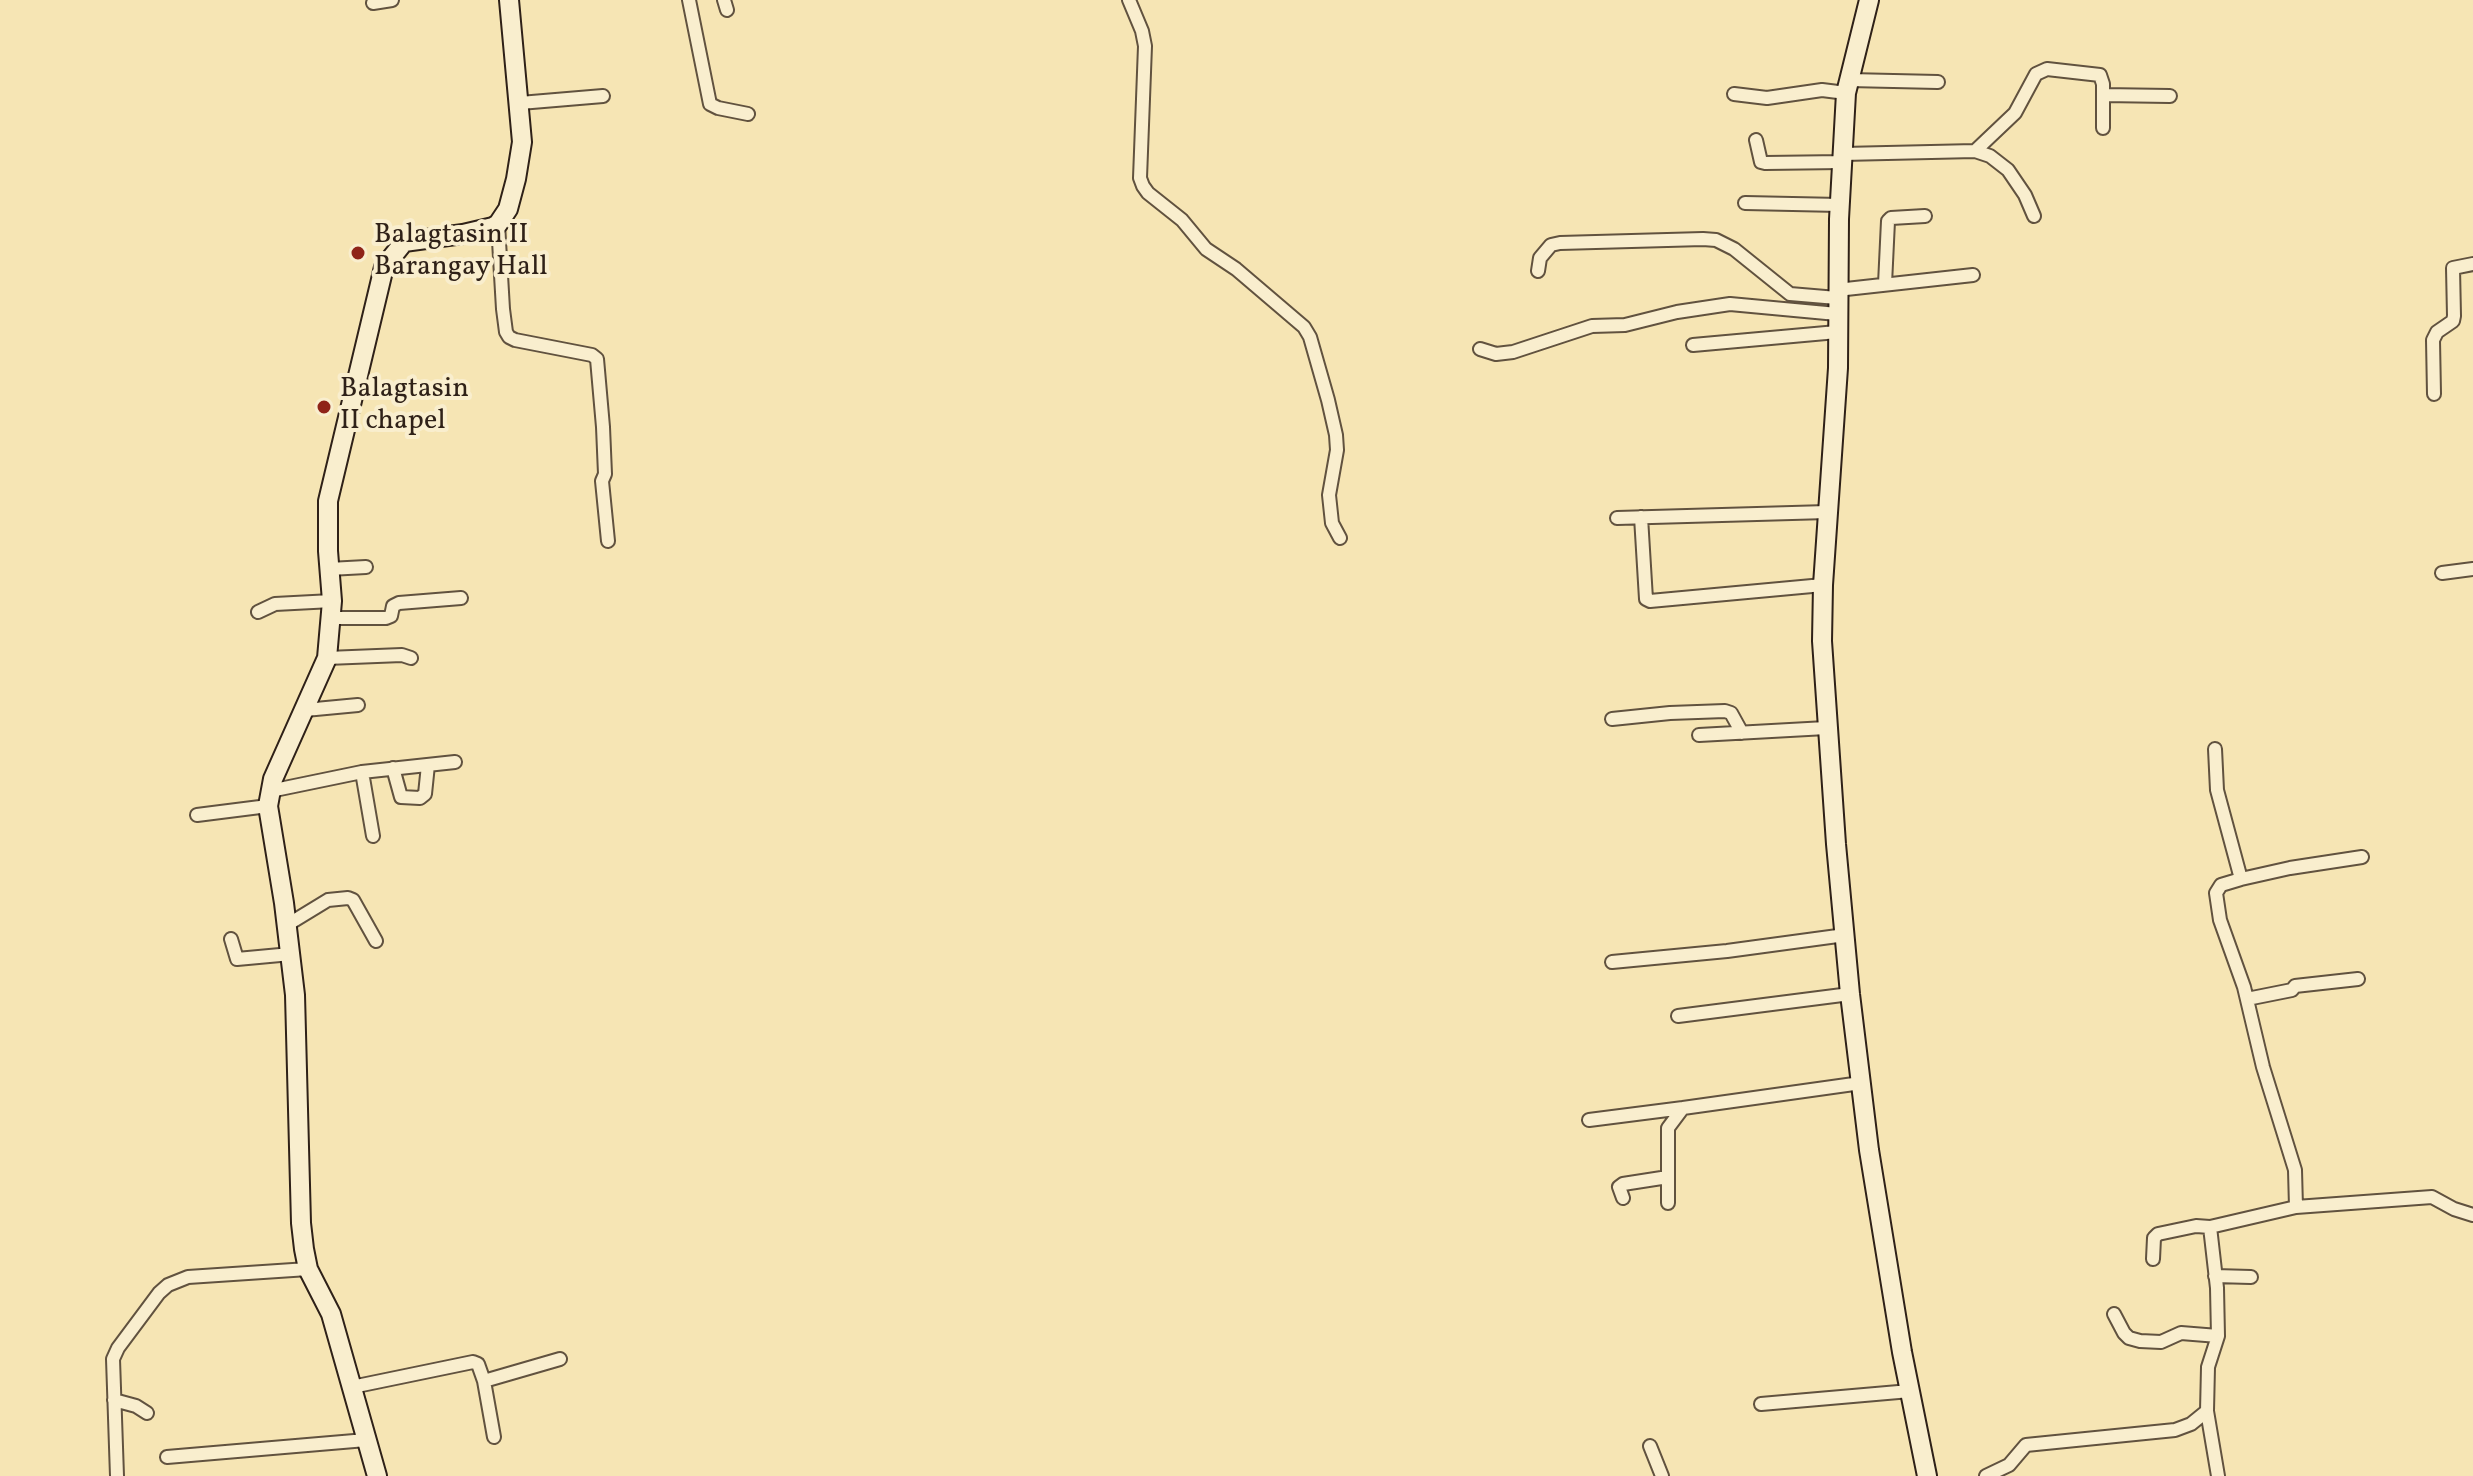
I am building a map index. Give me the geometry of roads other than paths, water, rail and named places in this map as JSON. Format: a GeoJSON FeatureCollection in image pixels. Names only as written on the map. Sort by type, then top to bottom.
{"type":"FeatureCollection","features":[{"type":"Feature","properties":{"kind":"street"},"geometry":{"type":"LineString","coordinates":[[373,3],[392,0]]}},
{"type":"Feature","properties":{"kind":"street"},"geometry":{"type":"LineString","coordinates":[[509,0],[522,142],[508,209],[498,224],[506,332],[515,340],[592,355],[597,359],[608,541]]}},
{"type":"Feature","properties":{"kind":"street"},"geometry":{"type":"LineString","coordinates":[[689,0],[710,104],[748,114]]}},
{"type":"Feature","properties":{"kind":"street"},"geometry":{"type":"LineString","coordinates":[[1129,0],[1145,46],[1140,178],[1148,193],[1182,220],[1206,249],[1236,269],[1304,327],[1325,387],[1336,435],[1337,450],[1329,495],[1332,523],[1340,538]]}},
{"type":"Feature","properties":{"kind":"street"},"geometry":{"type":"LineString","coordinates":[[1869,0],[1847,87],[1840,205],[1838,368],[1827,512],[1822,641],[1826,728],[1850,994],[1870,1163],[1927,1476]]}},
{"type":"Feature","properties":{"kind":"street"},"geometry":{"type":"LineString","coordinates":[[1975,151],[2015,113],[2028,86],[2040,71],[2047,69],[2100,75],[2103,84],[2103,128]]}},
{"type":"Feature","properties":{"kind":"street"},"geometry":{"type":"LineString","coordinates":[[1734,94],[1767,98],[1847,87],[1938,82]]}},
{"type":"Feature","properties":{"kind":"street"},"geometry":{"type":"LineString","coordinates":[[2103,95],[2170,96]]}},
{"type":"Feature","properties":{"kind":"street"},"geometry":{"type":"LineString","coordinates":[[520,103],[603,96]]}},
{"type":"Feature","properties":{"kind":"street"},"geometry":{"type":"LineString","coordinates":[[1756,140],[1761,162],[1765,163],[1975,151],[1990,156],[2008,170],[2025,195],[2034,216]]}},
{"type":"Feature","properties":{"kind":"street"},"geometry":{"type":"LineString","coordinates":[[1745,203],[1840,205]]}},
{"type":"Feature","properties":{"kind":"street"},"geometry":{"type":"LineString","coordinates":[[1885,284],[1888,221],[1891,218],[1925,216]]}},
{"type":"Feature","properties":{"kind":"street"},"geometry":{"type":"LineString","coordinates":[[377,1476],[331,1314],[308,1269],[301,1223],[296,1018],[291,954],[269,798],[273,779],[327,658],[332,609],[328,501],[384,267],[404,242],[463,234],[498,224]]}},
{"type":"Feature","properties":{"kind":"street"},"geometry":{"type":"LineString","coordinates":[[1538,271],[1540,258],[1551,245],[1560,243],[1716,240],[1734,249],[1790,294],[1837,308]]}},
{"type":"Feature","properties":{"kind":"street"},"geometry":{"type":"LineString","coordinates":[[2434,394],[2433,340],[2437,332],[2453,321],[2453,268],[2473,264]]}},
{"type":"Feature","properties":{"kind":"street"},"geometry":{"type":"LineString","coordinates":[[1693,345],[1837,308],[1885,284],[1973,275]]}},
{"type":"Feature","properties":{"kind":"street"},"geometry":{"type":"LineString","coordinates":[[1480,349],[1496,354],[1513,352],[1592,326],[1625,325],[1677,312],[1730,304],[1837,308]]}},
{"type":"Feature","properties":{"kind":"street"},"geometry":{"type":"LineString","coordinates":[[1617,518],[1827,512]]}},
{"type":"Feature","properties":{"kind":"street"},"geometry":{"type":"LineString","coordinates":[[1641,517],[1646,599],[1650,601],[1823,585]]}},
{"type":"Feature","properties":{"kind":"street"},"geometry":{"type":"LineString","coordinates":[[329,569],[366,567]]}},
{"type":"Feature","properties":{"kind":"street"},"geometry":{"type":"LineString","coordinates":[[2442,573],[2473,569]]}},
{"type":"Feature","properties":{"kind":"street"},"geometry":{"type":"LineString","coordinates":[[258,612],[275,604],[386,618],[391,616],[393,606],[399,603],[461,598]]}},
{"type":"Feature","properties":{"kind":"street"},"geometry":{"type":"LineString","coordinates":[[327,658],[402,655],[411,658]]}},
{"type":"Feature","properties":{"kind":"street"},"geometry":{"type":"LineString","coordinates":[[305,710],[358,705]]}},
{"type":"Feature","properties":{"kind":"street"},"geometry":{"type":"LineString","coordinates":[[1612,719],[1725,711],[1731,713],[1742,733]]}},
{"type":"Feature","properties":{"kind":"street"},"geometry":{"type":"LineString","coordinates":[[1699,735],[1826,728]]}},
{"type":"Feature","properties":{"kind":"street"},"geometry":{"type":"LineString","coordinates":[[2215,749],[2217,790],[2241,879]]}},
{"type":"Feature","properties":{"kind":"street"},"geometry":{"type":"LineString","coordinates":[[197,815],[362,772],[455,762]]}},
{"type":"Feature","properties":{"kind":"street"},"geometry":{"type":"LineString","coordinates":[[393,768],[401,797],[420,798],[425,794],[428,765]]}},
{"type":"Feature","properties":{"kind":"street"},"geometry":{"type":"LineString","coordinates":[[362,772],[373,836]]}},
{"type":"Feature","properties":{"kind":"street"},"geometry":{"type":"LineString","coordinates":[[2296,1207],[2295,1170],[2263,1067],[2247,999],[2220,920],[2216,893],[2221,885],[2241,879],[2362,857]]}},
{"type":"Feature","properties":{"kind":"street"},"geometry":{"type":"LineString","coordinates":[[287,925],[328,900],[348,898],[353,900],[376,941]]}},
{"type":"Feature","properties":{"kind":"street"},"geometry":{"type":"LineString","coordinates":[[1612,962],[1845,935]]}},
{"type":"Feature","properties":{"kind":"street"},"geometry":{"type":"LineString","coordinates":[[231,939],[237,959],[291,954]]}},
{"type":"Feature","properties":{"kind":"street"},"geometry":{"type":"LineString","coordinates":[[2247,999],[2292,990],[2295,986],[2358,979]]}},
{"type":"Feature","properties":{"kind":"street"},"geometry":{"type":"LineString","coordinates":[[1678,1016],[1850,994]]}},
{"type":"Feature","properties":{"kind":"street"},"geometry":{"type":"LineString","coordinates":[[1589,1120],[1861,1083]]}},
{"type":"Feature","properties":{"kind":"street"},"geometry":{"type":"LineString","coordinates":[[1668,1203],[1668,1128],[1683,1108]]}},
{"type":"Feature","properties":{"kind":"street"},"geometry":{"type":"LineString","coordinates":[[1623,1198],[1619,1187],[1623,1184],[1668,1177]]}},
{"type":"Feature","properties":{"kind":"street"},"geometry":{"type":"LineString","coordinates":[[2153,1259],[2154,1238],[2158,1234],[2196,1226],[2210,1227],[2296,1207],[2432,1197],[2473,1215]]}},
{"type":"Feature","properties":{"kind":"street"},"geometry":{"type":"LineString","coordinates":[[2210,1227],[2218,1336],[2208,1367],[2207,1411],[2218,1476]]}},
{"type":"Feature","properties":{"kind":"street"},"geometry":{"type":"LineString","coordinates":[[117,1476],[115,1352],[168,1285],[188,1277],[308,1269]]}},
{"type":"Feature","properties":{"kind":"street"},"geometry":{"type":"LineString","coordinates":[[2215,1276],[2251,1277]]}},
{"type":"Feature","properties":{"kind":"street"},"geometry":{"type":"LineString","coordinates":[[2114,1314],[2124,1333],[2140,1341],[2161,1342],[2181,1333],[2218,1336]]}},
{"type":"Feature","properties":{"kind":"street"},"geometry":{"type":"LineString","coordinates":[[484,1381],[560,1359]]}},
{"type":"Feature","properties":{"kind":"street"},"geometry":{"type":"LineString","coordinates":[[352,1387],[473,1362],[478,1364],[484,1381],[494,1437]]}},
{"type":"Feature","properties":{"kind":"street"},"geometry":{"type":"LineString","coordinates":[[1761,1404],[1910,1391]]}},
{"type":"Feature","properties":{"kind":"street"},"geometry":{"type":"LineString","coordinates":[[114,1400],[136,1406],[147,1413]]}},
{"type":"Feature","properties":{"kind":"street"},"geometry":{"type":"LineString","coordinates":[[1986,1476],[2009,1465],[2026,1445],[2175,1430],[2191,1424],[2207,1411]]}},
{"type":"Feature","properties":{"kind":"street"},"geometry":{"type":"LineString","coordinates":[[167,1457],[366,1440]]}},
{"type":"Feature","properties":{"kind":"street"},"geometry":{"type":"LineString","coordinates":[[1650,1446],[1662,1476]]}},
{"type":"Feature","properties":{"kind":"place","name":"Balagtasin II Barangay Hall"},"geometry":{"type":"Point","coordinates":[358,253]}},
{"type":"Feature","properties":{"kind":"place","name":"Balagtasin II chapel"},"geometry":{"type":"Point","coordinates":[324,407]}}]}
